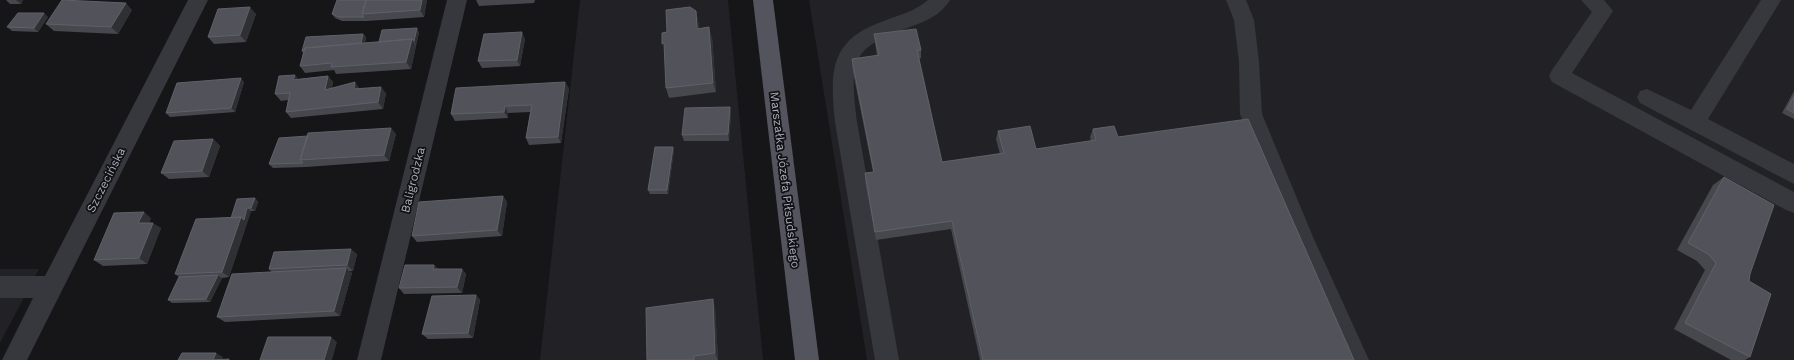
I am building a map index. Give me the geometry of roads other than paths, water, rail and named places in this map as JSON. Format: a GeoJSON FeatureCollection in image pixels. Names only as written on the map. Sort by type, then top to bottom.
{"type":"FeatureCollection","features":[{"type":"Feature","properties":{"kind":"main road","name":"Marszałka Józefa Piłsudskiego"},"geometry":{"type":"LineString","coordinates":[[763,0],[807,360]]}},
{"type":"Feature","properties":{"kind":"street","name":"Szczecińska"},"geometry":{"type":"LineString","coordinates":[[14,360],[198,0]]}},
{"type":"Feature","properties":{"kind":"street","name":"Baligrodzka"},"geometry":{"type":"LineString","coordinates":[[369,360],[457,0]]}},
{"type":"Feature","properties":{"kind":"street"},"geometry":{"type":"LineString","coordinates":[[886,360],[846,122],[842,90],[843,69],[849,54],[860,42],[874,32],[919,16],[933,8],[940,0]]}},
{"type":"Feature","properties":{"kind":"street"},"geometry":{"type":"LineString","coordinates":[[1236,0],[1244,20],[1249,62],[1252,114],[1302,236],[1357,360]]}},
{"type":"Feature","properties":{"kind":"street"},"geometry":{"type":"LineString","coordinates":[[1592,0],[1603,11],[1559,76],[1794,203]]}},
{"type":"Feature","properties":{"kind":"street"},"geometry":{"type":"LineString","coordinates":[[1695,122],[1771,0]]}},
{"type":"Feature","properties":{"kind":"street"},"geometry":{"type":"LineString","coordinates":[[1647,97],[1794,175]]}},
{"type":"Feature","properties":{"kind":"street"},"geometry":{"type":"LineString","coordinates":[[0,287],[52,287]]}}]}
